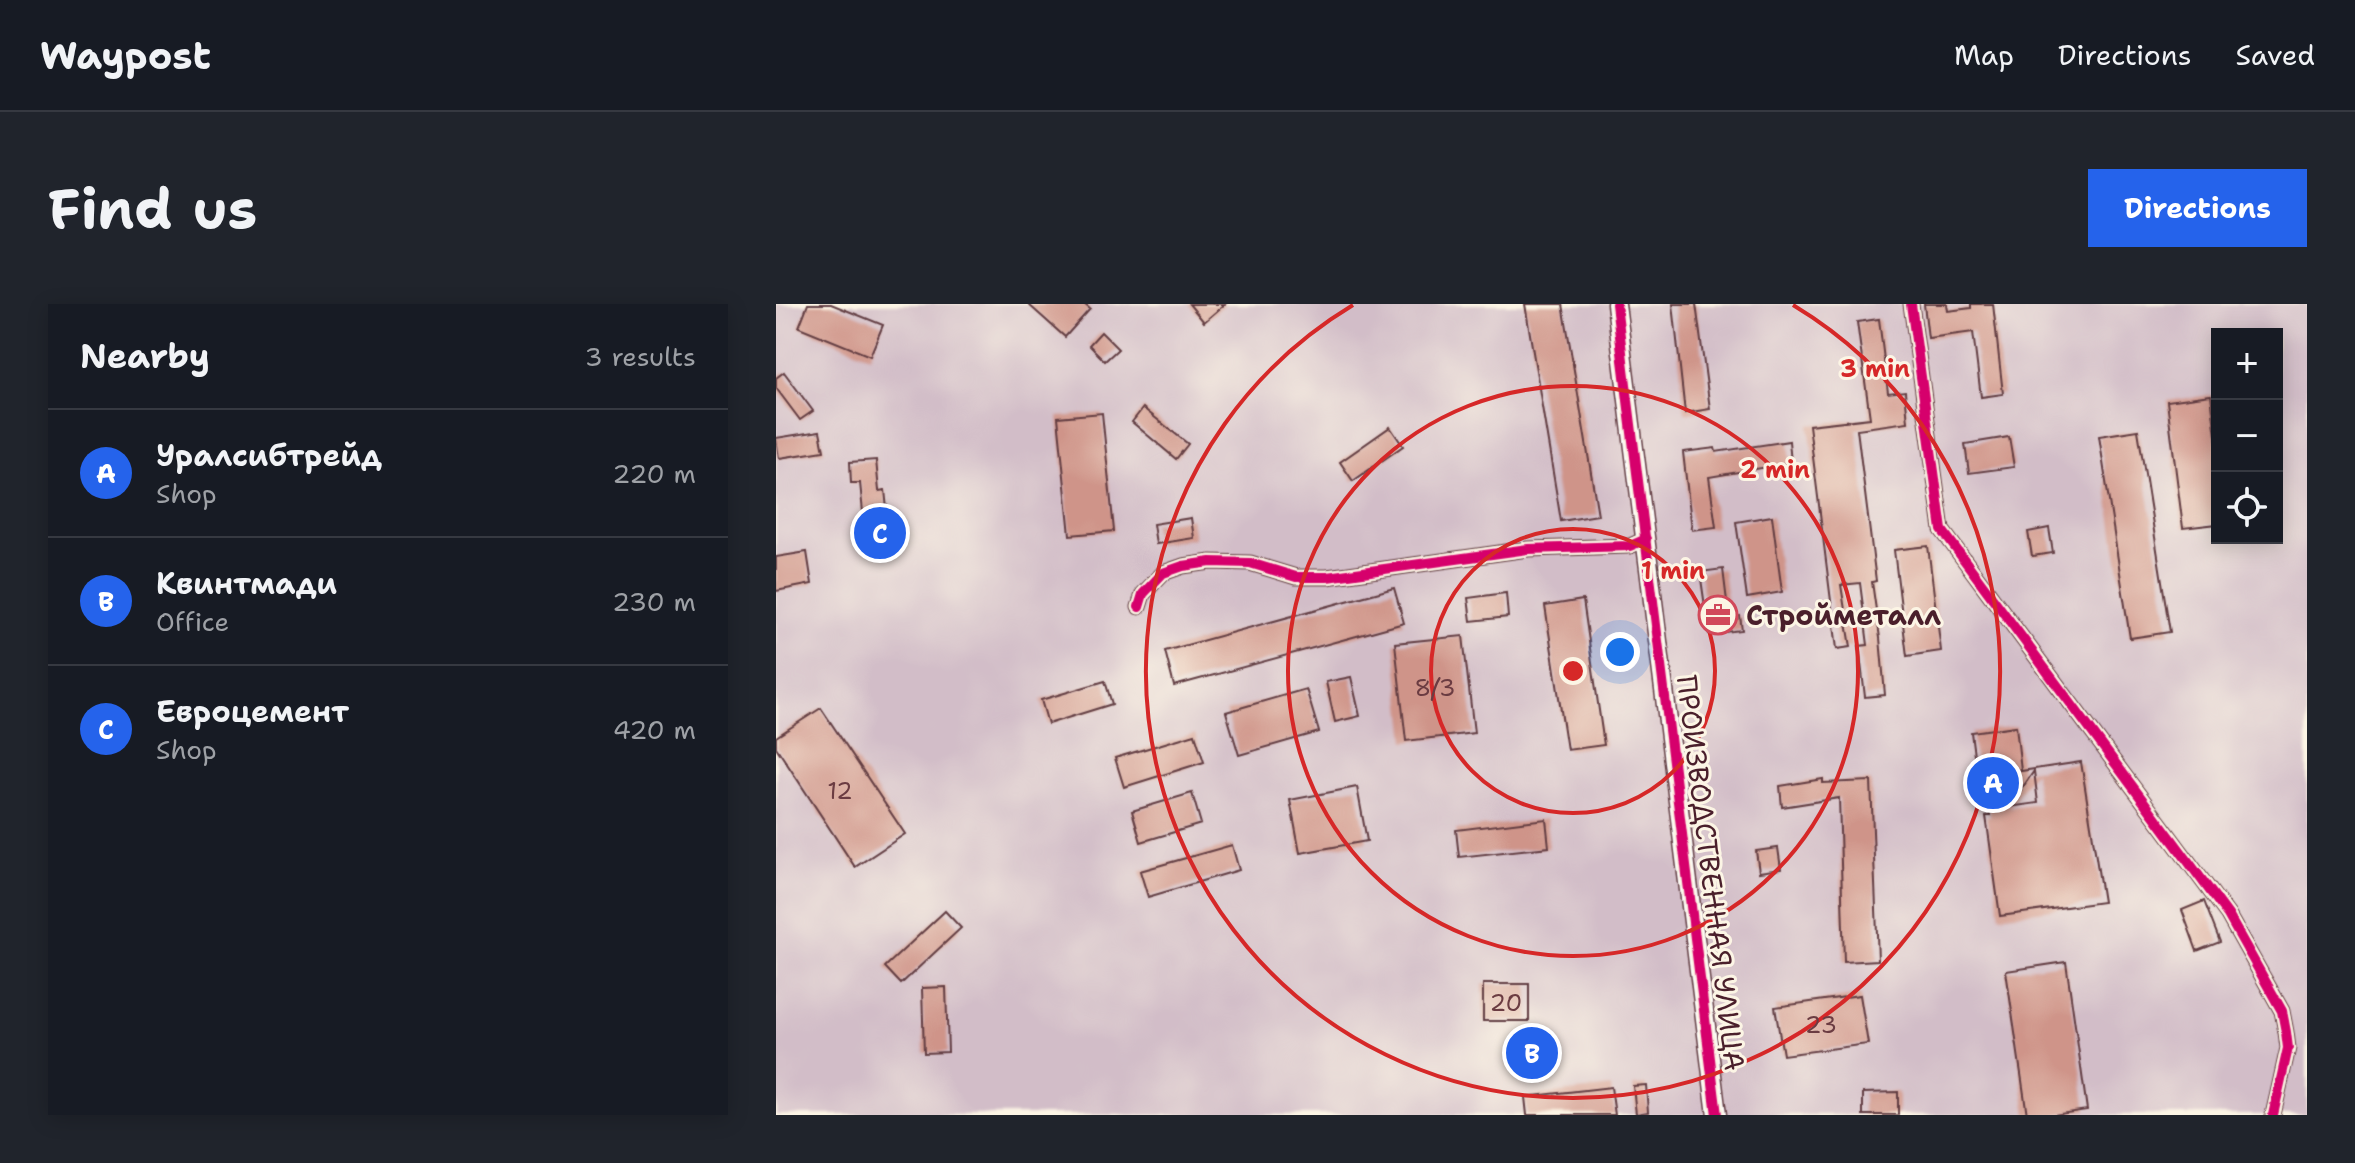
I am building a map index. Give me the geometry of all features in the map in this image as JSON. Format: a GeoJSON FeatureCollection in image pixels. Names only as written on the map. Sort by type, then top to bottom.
{"type":"FeatureCollection","features":[{"type":"Feature","properties":{"kind":"street","name":"ПРОИЗВОДСТВЕННАЯ УЛИЦА"},"geometry":{"type":"LineString","coordinates":[[1616,304],[1717,1115]]}},
{"type":"Feature","properties":{"kind":"street"},"geometry":{"type":"LineString","coordinates":[[1911,304],[1942,530],[2228,915],[2282,1011],[2288,1048],[2273,1115]]}},
{"type":"Feature","properties":{"kind":"street"},"geometry":{"type":"LineString","coordinates":[[1139,607],[1143,594],[1163,573],[1211,562],[1250,563],[1296,577],[1327,577],[1528,549],[1630,546],[1646,539]]}},
{"type":"Feature","properties":{"kind":"shaded area"},"geometry":{"type":"Polygon","coordinates":[[[776,304],[2307,304],[2307,1115],[776,1115],[776,304]]]}},
{"type":"Feature","properties":{"kind":"building"},"geometry":{"type":"Polygon","coordinates":[[[808,304],[831,304],[883,325],[870,356],[799,327],[808,304]]]}},
{"type":"Feature","properties":{"kind":"building"},"geometry":{"type":"Polygon","coordinates":[[[1028,304],[1084,304],[1090,309],[1065,337],[1028,304]]]}},
{"type":"Feature","properties":{"kind":"building"},"geometry":{"type":"Polygon","coordinates":[[[1189,304],[1225,304],[1204,322],[1189,304]]]}},
{"type":"Feature","properties":{"kind":"building"},"geometry":{"type":"Polygon","coordinates":[[[1525,304],[1563,304],[1598,515],[1561,521],[1525,304]]]}},
{"type":"Feature","properties":{"kind":"building"},"geometry":{"type":"Polygon","coordinates":[[[1673,304],[1696,304],[1710,409],[1685,413],[1673,304]]]}},
{"type":"Feature","properties":{"kind":"building"},"geometry":{"type":"Polygon","coordinates":[[[1924,304],[1947,304],[1948,311],[1971,308],[1971,304],[1993,304],[2003,394],[1981,397],[1973,332],[1928,338],[1924,304]]]}},
{"type":"Feature","properties":{"kind":"building"},"geometry":{"type":"Polygon","coordinates":[[[1879,319],[1888,393],[1905,391],[1908,422],[1857,429],[1876,581],[1872,582],[1885,695],[1865,697],[1859,646],[1868,645],[1860,583],[1841,585],[1851,647],[1837,649],[1809,425],[1870,418],[1857,322],[1879,319]]]}},
{"type":"Feature","properties":{"kind":"building"},"geometry":{"type":"Polygon","coordinates":[[[1101,332],[1118,349],[1105,361],[1089,345],[1101,332]]]}},
{"type":"Feature","properties":{"kind":"building"},"geometry":{"type":"Polygon","coordinates":[[[784,372],[813,411],[800,420],[776,388],[776,378],[784,372]]]}},
{"type":"Feature","properties":{"kind":"building"},"geometry":{"type":"Polygon","coordinates":[[[2211,395],[2211,525],[2183,528],[2167,401],[2211,395]]]}},
{"type":"Feature","properties":{"kind":"building"},"geometry":{"type":"Polygon","coordinates":[[[1143,408],[1188,444],[1176,459],[1132,422],[1143,408]]]}},
{"type":"Feature","properties":{"kind":"building"},"geometry":{"type":"Polygon","coordinates":[[[1102,413],[1114,531],[1070,535],[1058,417],[1102,413]]]}},
{"type":"Feature","properties":{"kind":"building"},"geometry":{"type":"Polygon","coordinates":[[[1390,427],[1403,446],[1353,481],[1340,462],[1390,427]]]}},
{"type":"Feature","properties":{"kind":"building"},"geometry":{"type":"Polygon","coordinates":[[[2138,430],[2170,632],[2130,638],[2099,436],[2138,430]]]}},
{"type":"Feature","properties":{"kind":"building"},"geometry":{"type":"Polygon","coordinates":[[[820,431],[824,451],[779,458],[776,438],[820,431]]]}},
{"type":"Feature","properties":{"kind":"building"},"geometry":{"type":"Polygon","coordinates":[[[2009,437],[2014,467],[1969,473],[1965,444],[2009,437]]]}},
{"type":"Feature","properties":{"kind":"building"},"geometry":{"type":"Polygon","coordinates":[[[1789,441],[1791,463],[1709,477],[1716,527],[1692,530],[1683,452],[1715,448],[1716,452],[1789,441]]]}},
{"type":"Feature","properties":{"kind":"building"},"geometry":{"type":"Polygon","coordinates":[[[876,460],[879,491],[885,490],[891,548],[867,551],[860,483],[851,483],[850,462],[876,460]]]}},
{"type":"Feature","properties":{"kind":"building"},"geometry":{"type":"Polygon","coordinates":[[[1772,516],[1782,592],[1747,598],[1736,522],[1772,516]]]}},
{"type":"Feature","properties":{"kind":"building"},"geometry":{"type":"Polygon","coordinates":[[[1191,518],[1194,538],[1156,544],[1153,524],[1191,518]]]}},
{"type":"Feature","properties":{"kind":"building"},"geometry":{"type":"Polygon","coordinates":[[[2049,528],[2053,553],[2032,556],[2028,532],[2049,528]]]}},
{"type":"Feature","properties":{"kind":"building"},"geometry":{"type":"Polygon","coordinates":[[[1928,546],[1941,651],[1907,656],[1894,550],[1928,546]]]}},
{"type":"Feature","properties":{"kind":"building"},"geometry":{"type":"Polygon","coordinates":[[[807,552],[812,584],[776,591],[776,557],[807,552]]]}},
{"type":"Feature","properties":{"kind":"building"},"geometry":{"type":"Polygon","coordinates":[[[1723,569],[1729,618],[1740,616],[1742,630],[1709,634],[1700,572],[1723,569]]]}},
{"type":"Feature","properties":{"kind":"building"},"geometry":{"type":"Polygon","coordinates":[[[1394,588],[1404,623],[1174,686],[1165,651],[1394,588]]]}},
{"type":"Feature","properties":{"kind":"building"},"geometry":{"type":"Polygon","coordinates":[[[1506,593],[1508,617],[1471,621],[1468,598],[1506,593]]]}},
{"type":"Feature","properties":{"kind":"building"},"geometry":{"type":"Polygon","coordinates":[[[1583,600],[1604,745],[1567,750],[1545,606],[1583,600]]]}},
{"type":"Feature","properties":{"kind":"building"},"geometry":{"type":"Polygon","coordinates":[[[1463,636],[1474,733],[1406,741],[1395,643],[1463,636]]]}},
{"type":"Feature","properties":{"kind":"building"},"geometry":{"type":"Polygon","coordinates":[[[1351,677],[1360,716],[1335,722],[1326,682],[1351,677]]]}},
{"type":"Feature","properties":{"kind":"building"},"geometry":{"type":"Polygon","coordinates":[[[1105,681],[1112,704],[1048,724],[1041,700],[1105,681]]]}},
{"type":"Feature","properties":{"kind":"building"},"geometry":{"type":"Polygon","coordinates":[[[1306,689],[1319,732],[1239,755],[1226,712],[1306,689]]]}},
{"type":"Feature","properties":{"kind":"building"},"geometry":{"type":"Polygon","coordinates":[[[821,708],[905,834],[855,867],[776,747],[776,737],[821,708]]]}},
{"type":"Feature","properties":{"kind":"building"},"geometry":{"type":"Polygon","coordinates":[[[2016,726],[2021,771],[2081,762],[2103,902],[2000,916],[1982,762],[1975,763],[1971,732],[2016,726]],[[2034,771],[2009,807],[2038,803],[2034,771]]]}},
{"type":"Feature","properties":{"kind":"building"},"geometry":{"type":"Polygon","coordinates":[[[1195,734],[1204,762],[1124,787],[1115,758],[1195,734]]]}},
{"type":"Feature","properties":{"kind":"building"},"geometry":{"type":"Polygon","coordinates":[[[1823,779],[1823,783],[1871,781],[1878,960],[1844,962],[1839,798],[1782,807],[1780,786],[1823,779]]]}},
{"type":"Feature","properties":{"kind":"building"},"geometry":{"type":"Polygon","coordinates":[[[1357,787],[1367,841],[1300,853],[1290,800],[1357,787]]]}},
{"type":"Feature","properties":{"kind":"building"},"geometry":{"type":"Polygon","coordinates":[[[1192,793],[1201,824],[1141,842],[1132,811],[1192,793]]]}},
{"type":"Feature","properties":{"kind":"building"},"geometry":{"type":"Polygon","coordinates":[[[1546,819],[1549,847],[1459,857],[1456,830],[1546,819]]]}},
{"type":"Feature","properties":{"kind":"building"},"geometry":{"type":"Polygon","coordinates":[[[1232,845],[1239,870],[1148,897],[1140,871],[1232,845]]]}},
{"type":"Feature","properties":{"kind":"building"},"geometry":{"type":"Polygon","coordinates":[[[1778,848],[1781,869],[1759,872],[1756,851],[1778,848]]]}},
{"type":"Feature","properties":{"kind":"building"},"geometry":{"type":"Polygon","coordinates":[[[2204,901],[2220,942],[2197,951],[2182,910],[2204,901]]]}},
{"type":"Feature","properties":{"kind":"building"},"geometry":{"type":"Polygon","coordinates":[[[945,911],[961,928],[901,984],[885,967],[945,911]]]}},
{"type":"Feature","properties":{"kind":"building"},"geometry":{"type":"Polygon","coordinates":[[[2066,962],[2087,1110],[2027,1115],[2006,971],[2066,962]]]}},
{"type":"Feature","properties":{"kind":"building"},"geometry":{"type":"Polygon","coordinates":[[[1483,984],[1529,984],[1529,1021],[1483,1021],[1483,984]]]}},
{"type":"Feature","properties":{"kind":"building"},"geometry":{"type":"Polygon","coordinates":[[[946,987],[948,1052],[924,1053],[922,988],[946,987]]]}},
{"type":"Feature","properties":{"kind":"building"},"geometry":{"type":"Polygon","coordinates":[[[1860,995],[1868,1044],[1783,1055],[1775,1007],[1860,995]]]}},
{"type":"Feature","properties":{"kind":"building"},"geometry":{"type":"Polygon","coordinates":[[[1537,1030],[1540,1061],[1525,1063],[1522,1032],[1537,1030]]]}},
{"type":"Feature","properties":{"kind":"building"},"geometry":{"type":"Polygon","coordinates":[[[1646,1085],[1648,1112],[1636,1114],[1633,1086],[1646,1085]]]}},
{"type":"Feature","properties":{"kind":"building"},"geometry":{"type":"Polygon","coordinates":[[[1611,1087],[1615,1115],[1527,1115],[1525,1097],[1611,1087]]]}},
{"type":"Feature","properties":{"kind":"building"},"geometry":{"type":"Polygon","coordinates":[[[1898,1092],[1898,1115],[1863,1115],[1863,1093],[1898,1092]]]}},
{"type":"Feature","properties":{"kind":"cycle path"},"geometry":{"type":"LineString","coordinates":[[1616,304],[1717,1115]]}},
{"type":"Feature","properties":{"kind":"cycle path"},"geometry":{"type":"LineString","coordinates":[[1911,304],[1942,530],[2228,915],[2282,1011],[2288,1048],[2273,1115]]}},
{"type":"Feature","properties":{"kind":"cycle path"},"geometry":{"type":"LineString","coordinates":[[1139,607],[1143,594],[1163,573],[1211,562],[1250,563],[1296,577],[1327,577],[1528,549],[1630,546],[1646,539]]}},
{"type":"Feature","properties":{"kind":"place","name":"Евроцемент"},"geometry":{"type":"Point","coordinates":[880,533]}},
{"type":"Feature","properties":{"kind":"place","name":"Стройметалл"},"geometry":{"type":"Point","coordinates":[1718,615]}},
{"type":"Feature","properties":{"kind":"place","name":"Уралсибтрейд"},"geometry":{"type":"Point","coordinates":[1993,783]}},
{"type":"Feature","properties":{"kind":"place","name":"Квинтмади"},"geometry":{"type":"Point","coordinates":[1532,1053]}}]}
